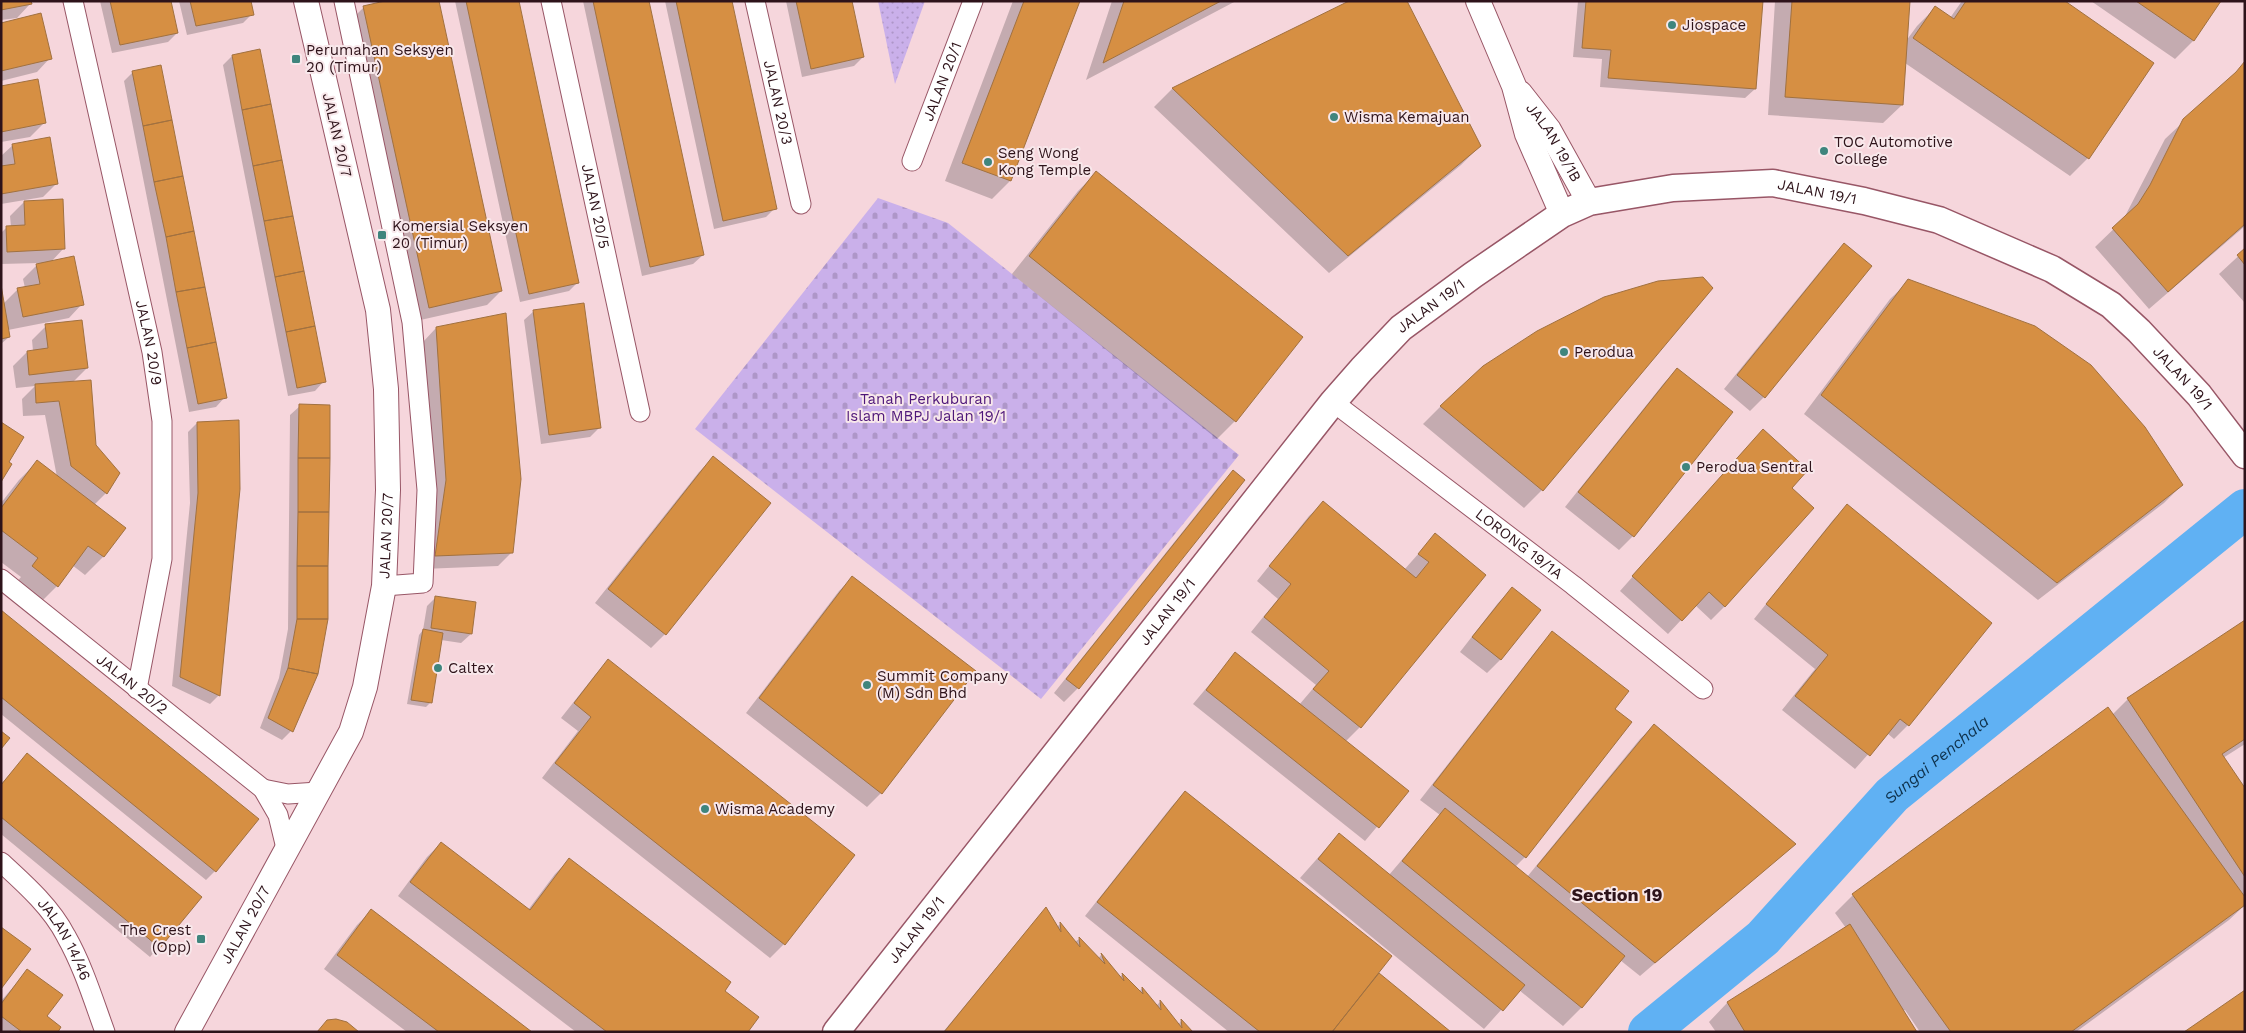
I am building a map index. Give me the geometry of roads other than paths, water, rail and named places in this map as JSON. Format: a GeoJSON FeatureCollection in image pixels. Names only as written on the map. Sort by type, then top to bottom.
{"type":"FeatureCollection","features":[{"type":"Feature","properties":{"kind":"main road","name":"JALAN 19/1"},"geometry":{"type":"LineString","coordinates":[[836,1032],[1333,402],[1401,328],[1473,275],[1562,214],[1589,202],[1673,188],[1773,183],[1864,201],[1939,220],[2052,269],[2111,305],[2199,395],[2243,452]]}},
{"type":"Feature","properties":{"kind":"street","name":"JALAN 20/9"},"geometry":{"type":"LineString","coordinates":[[73,1],[152,352],[162,421],[162,559],[137,689]]}},
{"type":"Feature","properties":{"kind":"street","name":"JALAN 20/7"},"geometry":{"type":"LineString","coordinates":[[187,1032],[351,732],[365,687],[384,586],[388,490],[386,389],[378,310],[306,1]]}},
{"type":"Feature","properties":{"kind":"street"},"geometry":{"type":"LineString","coordinates":[[344,1],[412,322],[427,490],[423,583],[384,586]]}},
{"type":"Feature","properties":{"kind":"street","name":"JALAN 20/5"},"geometry":{"type":"LineString","coordinates":[[550,1],[640,412]]}},
{"type":"Feature","properties":{"kind":"street","name":"JALAN 20/3"},"geometry":{"type":"LineString","coordinates":[[755,1],[801,204]]}},
{"type":"Feature","properties":{"kind":"street","name":"JALAN 20/1"},"geometry":{"type":"LineString","coordinates":[[912,162],[973,1]]}},
{"type":"Feature","properties":{"kind":"street","name":"JALAN 19/1B"},"geometry":{"type":"LineString","coordinates":[[1478,1],[1514,86],[1527,134],[1562,214]]}},
{"type":"Feature","properties":{"kind":"street","name":"JALAN 19/1B"},"geometry":{"type":"LineString","coordinates":[[1514,86],[1549,130],[1589,202]]}},
{"type":"Feature","properties":{"kind":"street","name":"LORONG 19/1A"},"geometry":{"type":"LineString","coordinates":[[1333,402],[1573,585],[1703,689]]}},
{"type":"Feature","properties":{"kind":"street","name":"JALAN 20/2"},"geometry":{"type":"LineString","coordinates":[[1,579],[263,789],[278,815],[286,848]]}},
{"type":"Feature","properties":{"kind":"street","name":"JALAN 20/2"},"geometry":{"type":"LineString","coordinates":[[263,789],[288,794],[318,792]]}},
{"type":"Feature","properties":{"kind":"street","name":"JALAN 14/46"},"geometry":{"type":"LineString","coordinates":[[1,862],[34,892],[66,935],[87,982],[105,1032]]}},
{"type":"Feature","properties":{"kind":"waterway","name":"Sungai Penchala"},"geometry":{"type":"LineString","coordinates":[[1648,1032],[1763,938],[1892,795],[2245,509]]}},
{"type":"Feature","properties":{"kind":"place","name":"Jiospace"},"geometry":{"type":"Point","coordinates":[1672,25]}},
{"type":"Feature","properties":{"kind":"place","name":"Perumahan Seksyen 20 (Timur)"},"geometry":{"type":"Point","coordinates":[296,59]}},
{"type":"Feature","properties":{"kind":"place","name":"Wisma Kemajuan"},"geometry":{"type":"Point","coordinates":[1334,117]}},
{"type":"Feature","properties":{"kind":"place","name":"TOC Automotive College"},"geometry":{"type":"Point","coordinates":[1824,151]}},
{"type":"Feature","properties":{"kind":"place","name":"Seng Wong Kong Temple"},"geometry":{"type":"Point","coordinates":[988,162]}},
{"type":"Feature","properties":{"kind":"place","name":"Komersial Seksyen 20 (Timur)"},"geometry":{"type":"Point","coordinates":[382,235]}},
{"type":"Feature","properties":{"kind":"place","name":"Perodua"},"geometry":{"type":"Point","coordinates":[1564,352]}},
{"type":"Feature","properties":{"kind":"place","name":"Perodua Sentral"},"geometry":{"type":"Point","coordinates":[1686,467]}},
{"type":"Feature","properties":{"kind":"place","name":"Caltex"},"geometry":{"type":"Point","coordinates":[438,668]}},
{"type":"Feature","properties":{"kind":"place","name":"Summit Company (M) Sdn Bhd"},"geometry":{"type":"Point","coordinates":[867,685]}},
{"type":"Feature","properties":{"kind":"place","name":"Wisma Academy"},"geometry":{"type":"Point","coordinates":[705,809]}},
{"type":"Feature","properties":{"kind":"place","name":"The Crest (Opp)"},"geometry":{"type":"Point","coordinates":[201,939]}},
{"type":"Feature","properties":{"kind":"district","name":"Section 19"},"geometry":{"type":"Point","coordinates":[1617,895]}},
{"type":"Feature","properties":{"kind":"park label","name":"Tanah Perkuburan Islam MBPJ Jalan 19/1"},"geometry":{"type":"Point","coordinates":[926,408]}}]}
